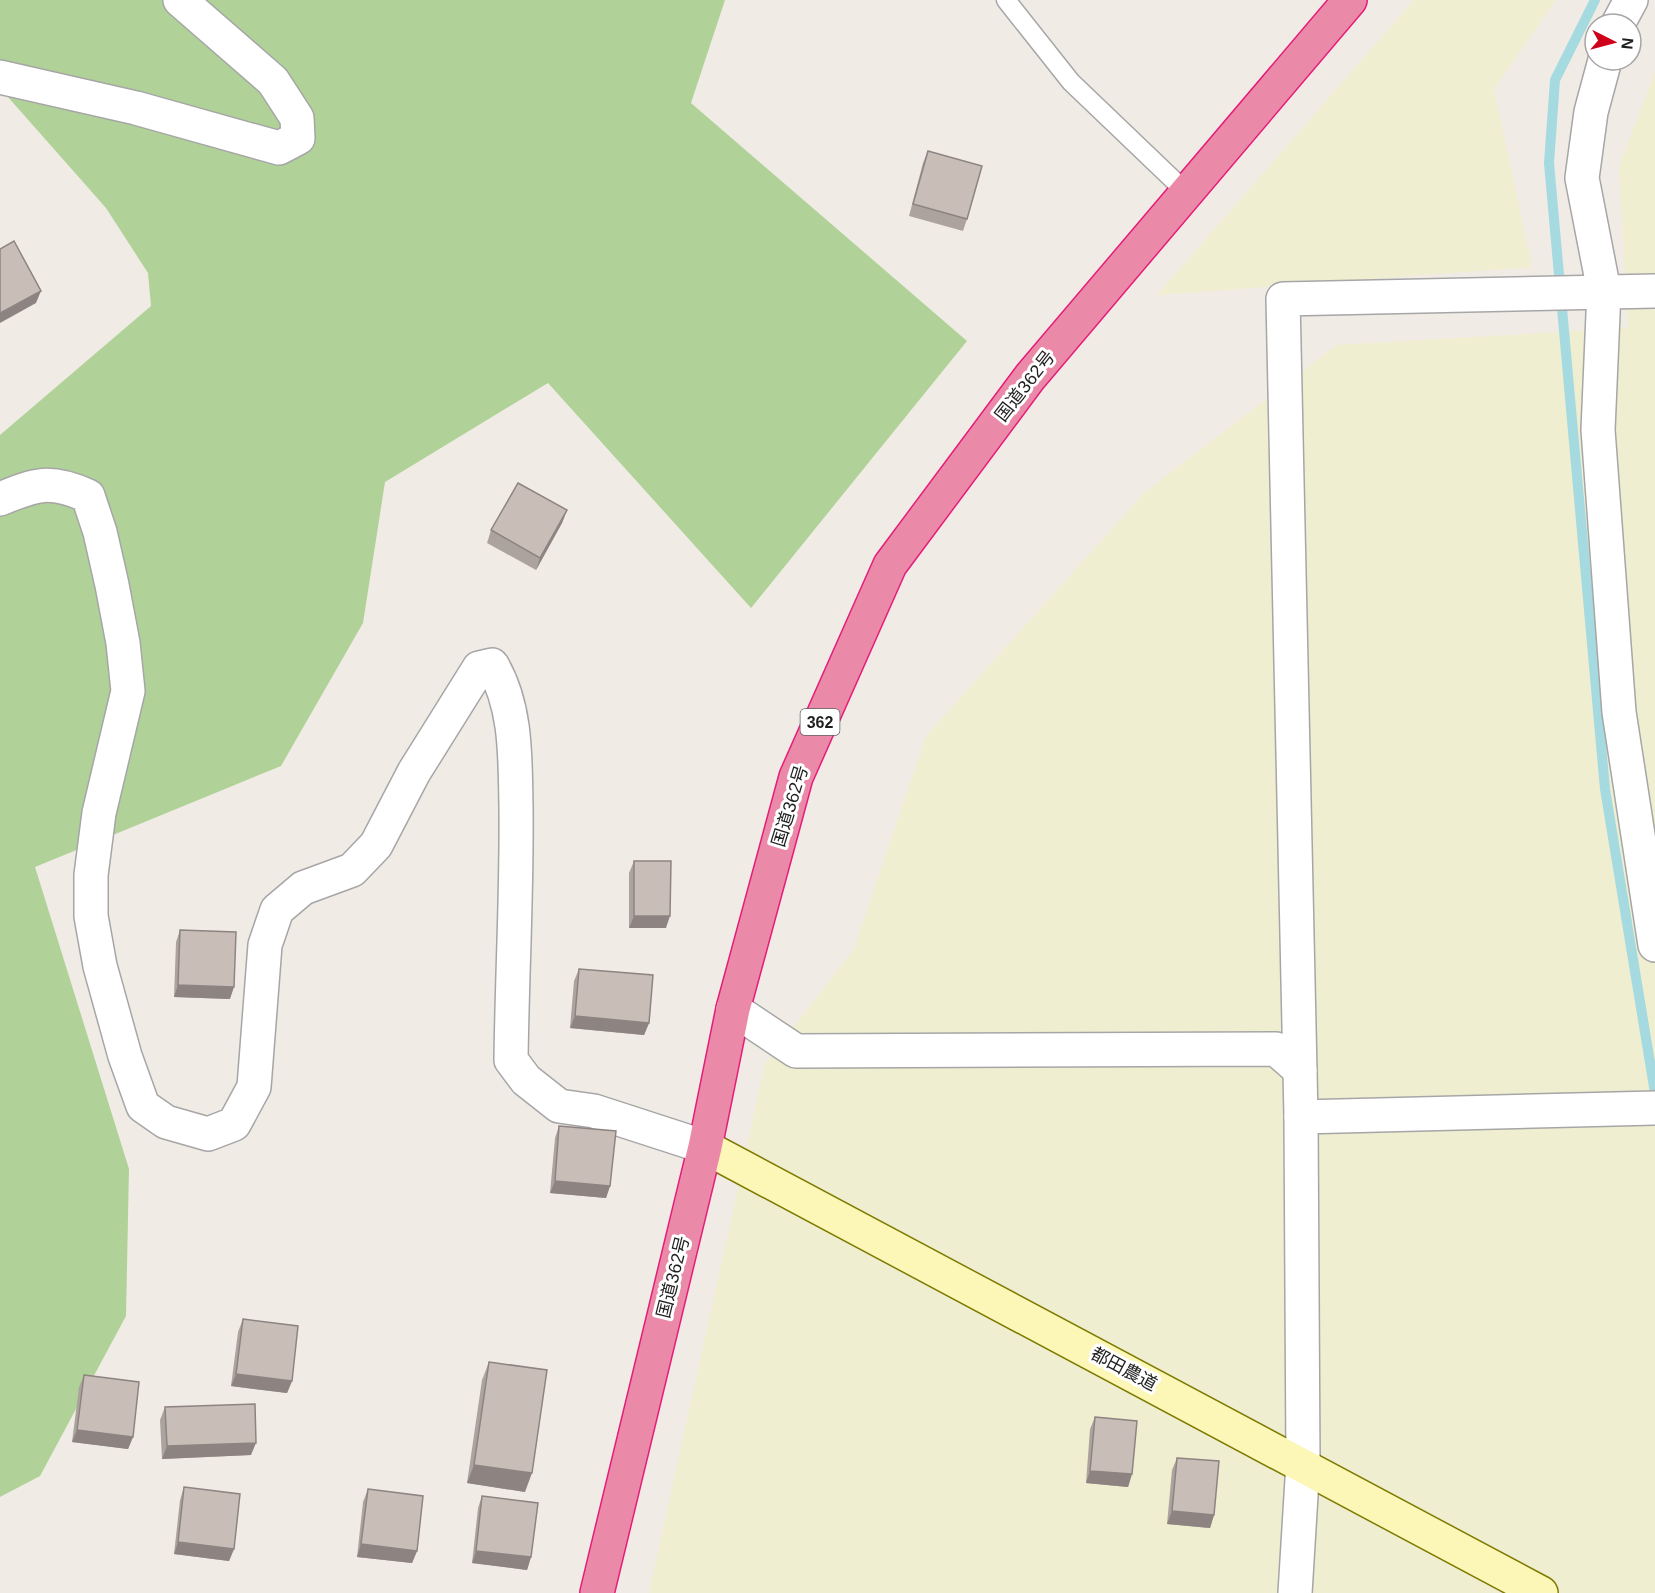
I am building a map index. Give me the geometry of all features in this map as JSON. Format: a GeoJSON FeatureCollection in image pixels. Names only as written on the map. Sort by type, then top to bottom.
{"type":"FeatureCollection","features":[{"type":"Feature","properties":{"kind":"highway","name":"国道362号"},"geometry":{"type":"LineString","coordinates":[[597,1593],[705,1146],[733,1009],[796,777],[890,565],[1030,377],[1350,0]]}},
{"type":"Feature","properties":{"kind":"street"},"geometry":{"type":"LineString","coordinates":[[0,77],[136,108],[279,148],[298,138],[297,118],[273,81],[180,0]]}},
{"type":"Feature","properties":{"kind":"street"},"geometry":{"type":"LineString","coordinates":[[1602,72],[1591,112],[1582,178],[1600,292],[1598,430],[1619,712],[1655,945]]}},
{"type":"Feature","properties":{"kind":"street"},"geometry":{"type":"LineString","coordinates":[[1295,1593],[1303,1463],[1301,1117],[1283,299],[1655,291]]}},
{"type":"Feature","properties":{"kind":"street"},"geometry":{"type":"LineString","coordinates":[[0,499],[38,484],[74,489],[88,496],[100,532],[123,643],[128,691],[99,813],[92,875],[91,916],[103,977],[124,1056],[142,1106],[166,1122],[208,1134],[234,1124],[254,1087],[266,945],[277,910],[303,888],[352,870],[376,845],[414,772],[479,668],[492,665],[501,680],[514,733],[516,854],[510,1060],[526,1080],[560,1106],[594,1112],[705,1146]]}},
{"type":"Feature","properties":{"kind":"street"},"geometry":{"type":"LineString","coordinates":[[733,1009],[796,1051],[1276,1049],[1300,1070]]}},
{"type":"Feature","properties":{"kind":"street"},"geometry":{"type":"LineString","coordinates":[[1301,1117],[1646,1109]]}},
{"type":"Feature","properties":{"kind":"street","name":"都田農道"},"geometry":{"type":"LineString","coordinates":[[705,1146],[1303,1463],[1541,1593]]}},
{"type":"Feature","properties":{"kind":"lane"},"geometry":{"type":"LineString","coordinates":[[1005,0],[1071,82],[1186,192]]}},
{"type":"Feature","properties":{"kind":"shaded area"},"geometry":{"type":"Polygon","coordinates":[[[1414,0],[1556,0],[1494,89],[1532,267],[1157,295],[1414,0]]]}},
{"type":"Feature","properties":{"kind":"shaded area"},"geometry":{"type":"Polygon","coordinates":[[[1655,72],[1655,1593],[1526,1593],[1368,1506],[1501,1593],[649,1593],[765,1064],[854,949],[926,736],[1145,492],[1337,345],[1628,328],[1619,167],[1655,72]]]}},
{"type":"Feature","properties":{"kind":"green space"},"geometry":{"type":"Polygon","coordinates":[[[0,0],[725,0],[691,103],[967,341],[751,608],[548,383],[385,482],[363,623],[281,766],[35,867],[129,1169],[126,1316],[40,1476],[0,1497],[0,435],[151,306],[148,273],[106,208],[0,88],[0,0]]]}},
{"type":"Feature","properties":{"kind":"building"},"geometry":{"type":"Polygon","coordinates":[[[928,151],[982,166],[967,219],[913,204],[928,151]]]}},
{"type":"Feature","properties":{"kind":"building"},"geometry":{"type":"Polygon","coordinates":[[[14,241],[41,291],[0,313],[0,249],[14,241]]]}},
{"type":"Feature","properties":{"kind":"building"},"geometry":{"type":"Polygon","coordinates":[[[518,483],[567,510],[540,558],[491,530],[518,483]]]}},
{"type":"Feature","properties":{"kind":"building"},"geometry":{"type":"Polygon","coordinates":[[[634,861],[671,861],[670,916],[634,916],[634,861]]]}},
{"type":"Feature","properties":{"kind":"building"},"geometry":{"type":"Polygon","coordinates":[[[180,930],[236,932],[234,987],[178,985],[180,930]]]}},
{"type":"Feature","properties":{"kind":"building"},"geometry":{"type":"Polygon","coordinates":[[[579,969],[653,975],[649,1023],[575,1016],[579,969]]]}},
{"type":"Feature","properties":{"kind":"building"},"geometry":{"type":"Polygon","coordinates":[[[559,1126],[616,1131],[610,1186],[555,1181],[559,1126]]]}},
{"type":"Feature","properties":{"kind":"building"},"geometry":{"type":"Polygon","coordinates":[[[243,1319],[298,1326],[292,1381],[236,1374],[243,1319]]]}},
{"type":"Feature","properties":{"kind":"building"},"geometry":{"type":"Polygon","coordinates":[[[489,1362],[547,1370],[532,1473],[474,1465],[489,1362]]]}},
{"type":"Feature","properties":{"kind":"building"},"geometry":{"type":"Polygon","coordinates":[[[84,1375],[139,1382],[133,1437],[77,1430],[84,1375]]]}},
{"type":"Feature","properties":{"kind":"building"},"geometry":{"type":"Polygon","coordinates":[[[255,1404],[256,1443],[167,1446],[165,1407],[255,1404]]]}},
{"type":"Feature","properties":{"kind":"building"},"geometry":{"type":"Polygon","coordinates":[[[1095,1417],[1137,1421],[1132,1474],[1090,1471],[1095,1417]]]}},
{"type":"Feature","properties":{"kind":"building"},"geometry":{"type":"Polygon","coordinates":[[[1177,1458],[1219,1461],[1214,1515],[1172,1511],[1177,1458]]]}},
{"type":"Feature","properties":{"kind":"building"},"geometry":{"type":"Polygon","coordinates":[[[184,1487],[240,1494],[234,1549],[178,1542],[184,1487]]]}},
{"type":"Feature","properties":{"kind":"building"},"geometry":{"type":"Polygon","coordinates":[[[368,1489],[423,1496],[417,1551],[361,1544],[368,1489]]]}},
{"type":"Feature","properties":{"kind":"building"},"geometry":{"type":"Polygon","coordinates":[[[482,1496],[538,1503],[531,1557],[476,1551],[482,1496]]]}},
{"type":"Feature","properties":{"kind":"waterway"},"geometry":{"type":"LineString","coordinates":[[1595,0],[1555,80],[1549,163],[1605,789],[1655,1093]]}}]}
